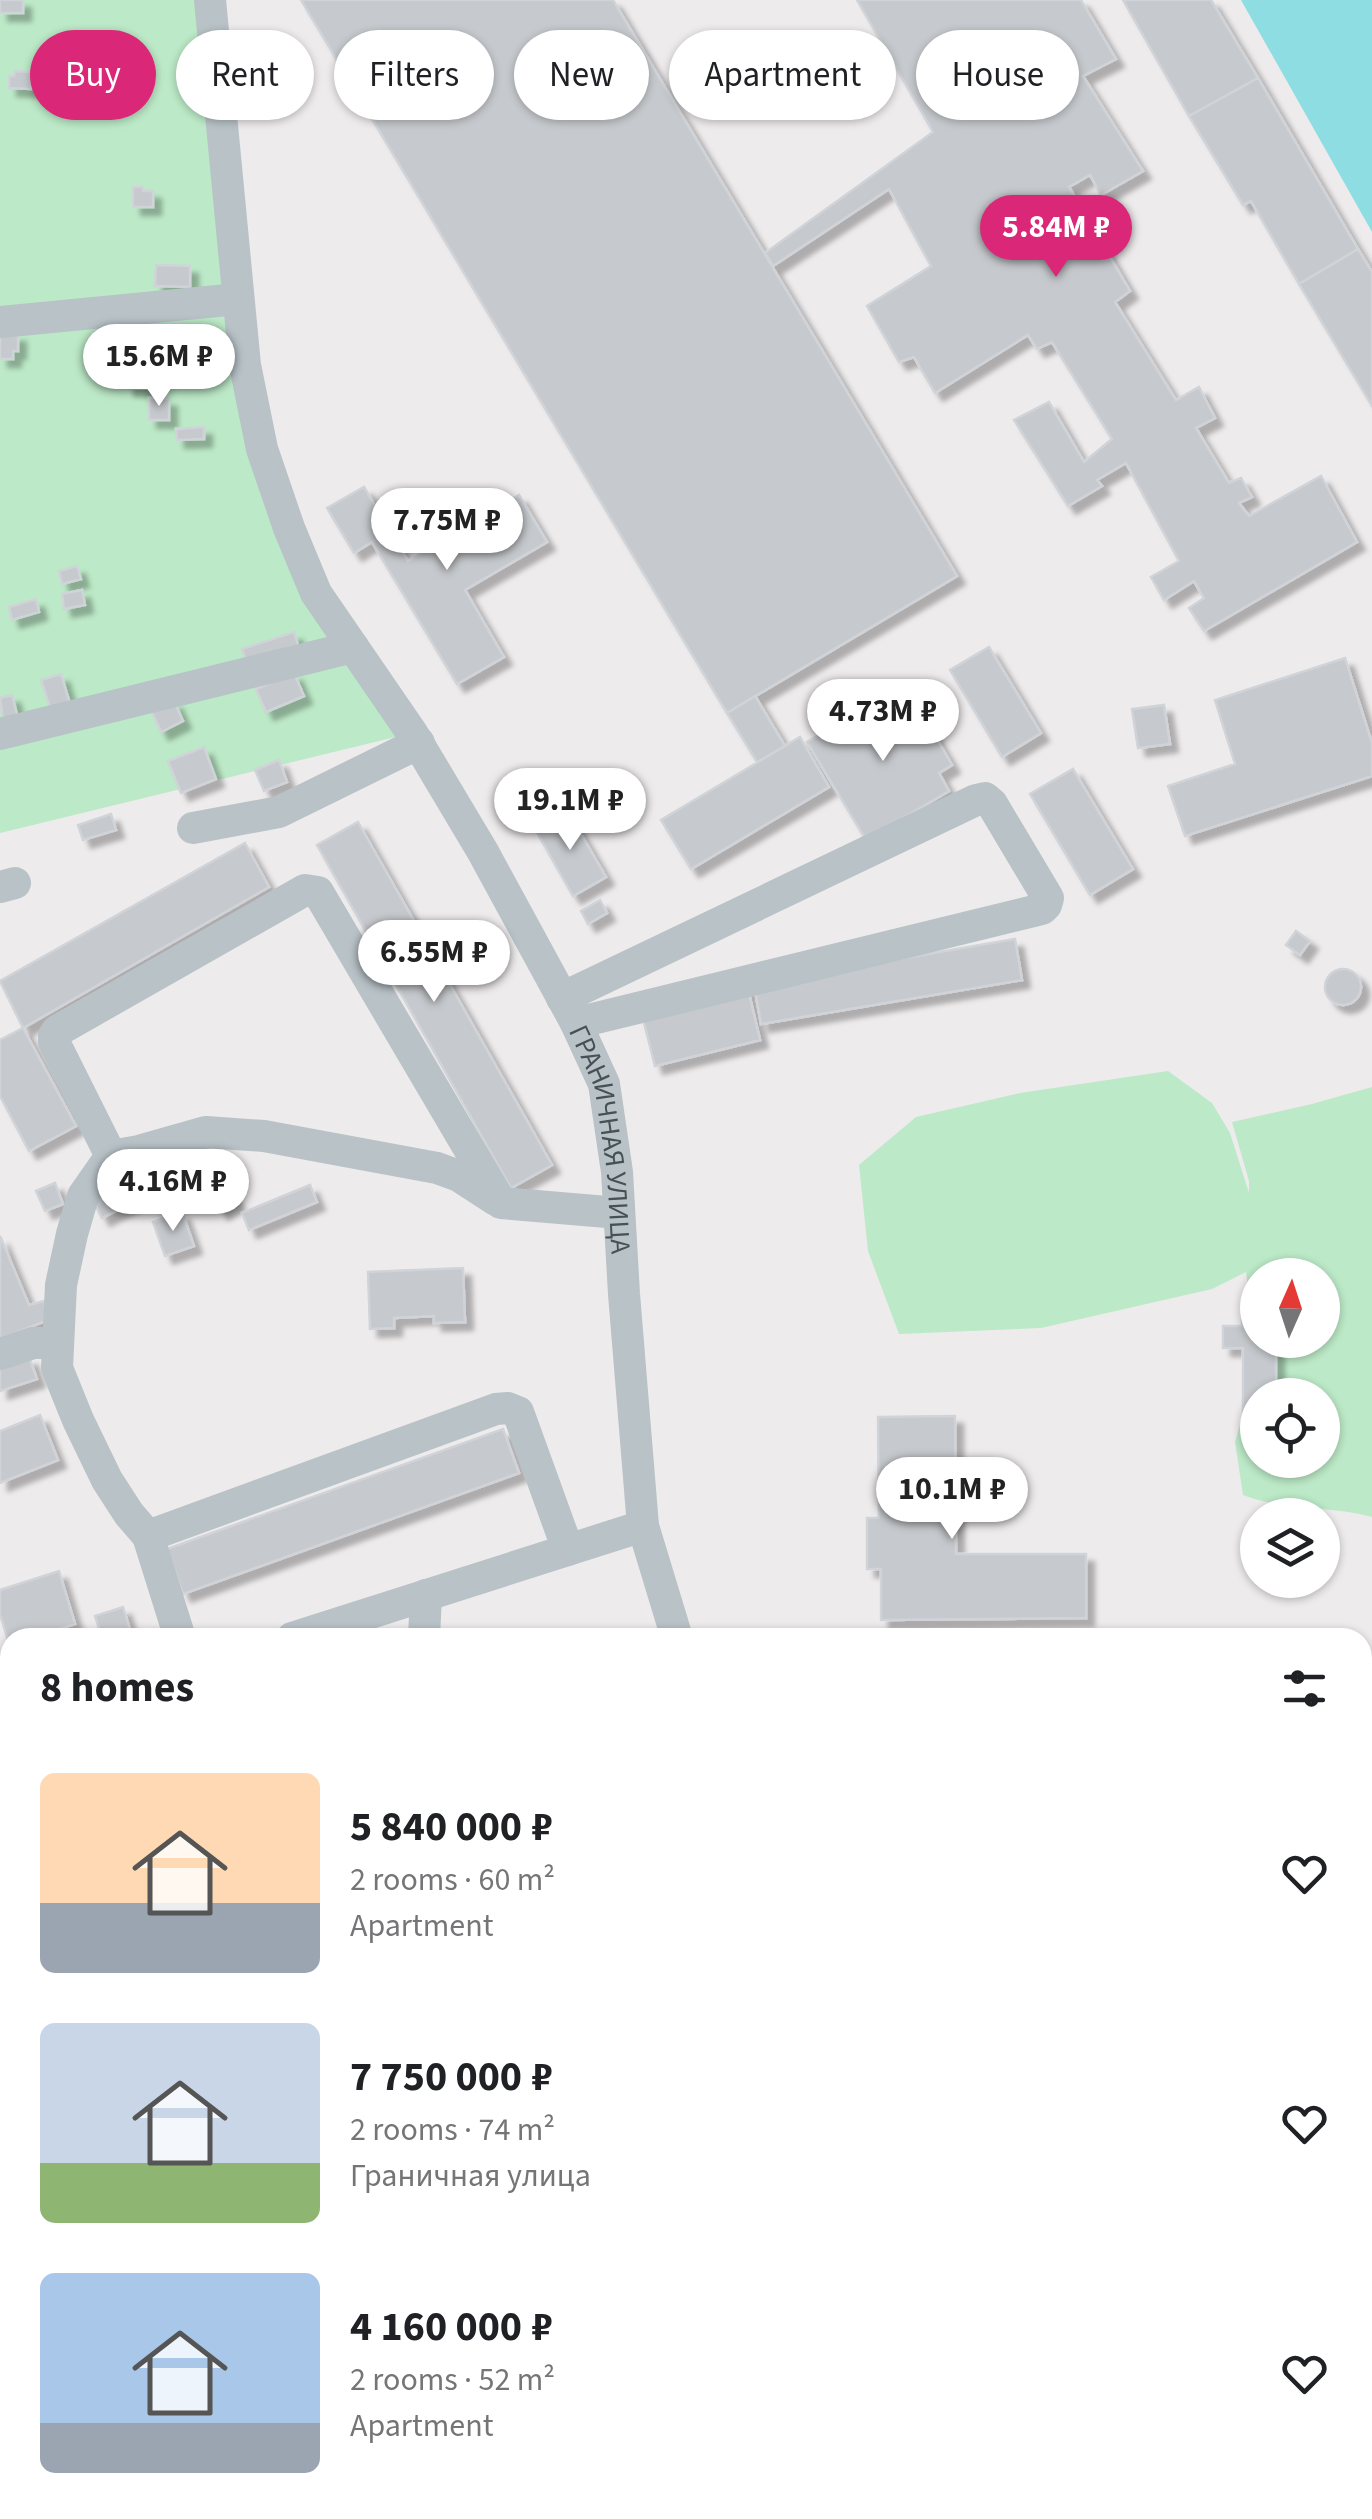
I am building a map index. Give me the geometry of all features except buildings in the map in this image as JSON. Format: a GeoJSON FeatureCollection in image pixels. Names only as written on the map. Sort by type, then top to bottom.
{"type":"FeatureCollection","features":[{"type":"Feature","properties":{"kind":"street","name":"ГРАНИЧНАЯ УЛИЦА"},"geometry":{"type":"LineString","coordinates":[[210,0],[244,366],[262,449],[289,528],[316,593],[419,744],[569,1011],[604,1084],[617,1172],[643,1526],[674,1628]]}},
{"type":"Feature","properties":{"kind":"street"},"geometry":{"type":"LineString","coordinates":[[0,322],[238,299]]}},
{"type":"Feature","properties":{"kind":"street"},"geometry":{"type":"LineString","coordinates":[[0,734],[352,647]]}},
{"type":"Feature","properties":{"kind":"street"},"geometry":{"type":"LineString","coordinates":[[192,828],[278,812],[419,744]]}},
{"type":"Feature","properties":{"kind":"street"},"geometry":{"type":"LineString","coordinates":[[985,798],[992,804],[1048,898],[1042,909],[569,1011],[976,800],[985,798]]}},
{"type":"Feature","properties":{"kind":"street"},"geometry":{"type":"LineString","coordinates":[[110,1156],[54,1042],[57,1030],[311,890],[323,896],[501,1203]]}},
{"type":"Feature","properties":{"kind":"street"},"geometry":{"type":"LineString","coordinates":[[177,1628],[148,1536],[107,1480],[57,1368],[61,1285],[83,1196],[110,1156],[206,1132],[264,1136],[437,1168],[459,1176],[501,1203],[619,1212]]}},
{"type":"Feature","properties":{"kind":"street"},"geometry":{"type":"LineString","coordinates":[[0,1354],[33,1344],[58,1343]]}},
{"type":"Feature","properties":{"kind":"street"},"geometry":{"type":"LineString","coordinates":[[148,1536],[508,1408],[518,1412],[568,1550]]}},
{"type":"Feature","properties":{"kind":"street"},"geometry":{"type":"LineString","coordinates":[[323,1628],[643,1526]]}},
{"type":"Feature","properties":{"kind":"street"},"geometry":{"type":"LineString","coordinates":[[424,1628],[426,1595]]}},
{"type":"Feature","properties":{"kind":"green space"},"geometry":{"type":"Polygon","coordinates":[[[0,0],[210,0],[213,30],[176,30],[176,120],[222,120],[245,365],[289,528],[412,733],[0,833],[0,0]]]}},
{"type":"Feature","properties":{"kind":"green space"},"geometry":{"type":"Polygon","coordinates":[[[1168,1071],[1212,1103],[1230,1133],[1249,1193],[1232,1122],[1372,1087],[1372,1517],[1340,1511],[1340,1498],[1253,1498],[1243,1495],[1240,1478],[1340,1478],[1340,1378],[1254,1378],[1257,1358],[1340,1358],[1340,1258],[1240,1258],[1240,1275],[1212,1289],[1041,1328],[899,1334],[868,1251],[859,1165],[916,1117],[1020,1093],[1168,1071]]]}},
{"type":"Feature","properties":{"kind":"green space"},"geometry":{"type":"Polygon","coordinates":[[[1240,1425],[1240,1475],[1235,1442],[1240,1425]]]}},
{"type":"Feature","properties":{"kind":"water"},"geometry":{"type":"Polygon","coordinates":[[[1241,0],[1372,0],[1372,232],[1241,0]]]}}]}
